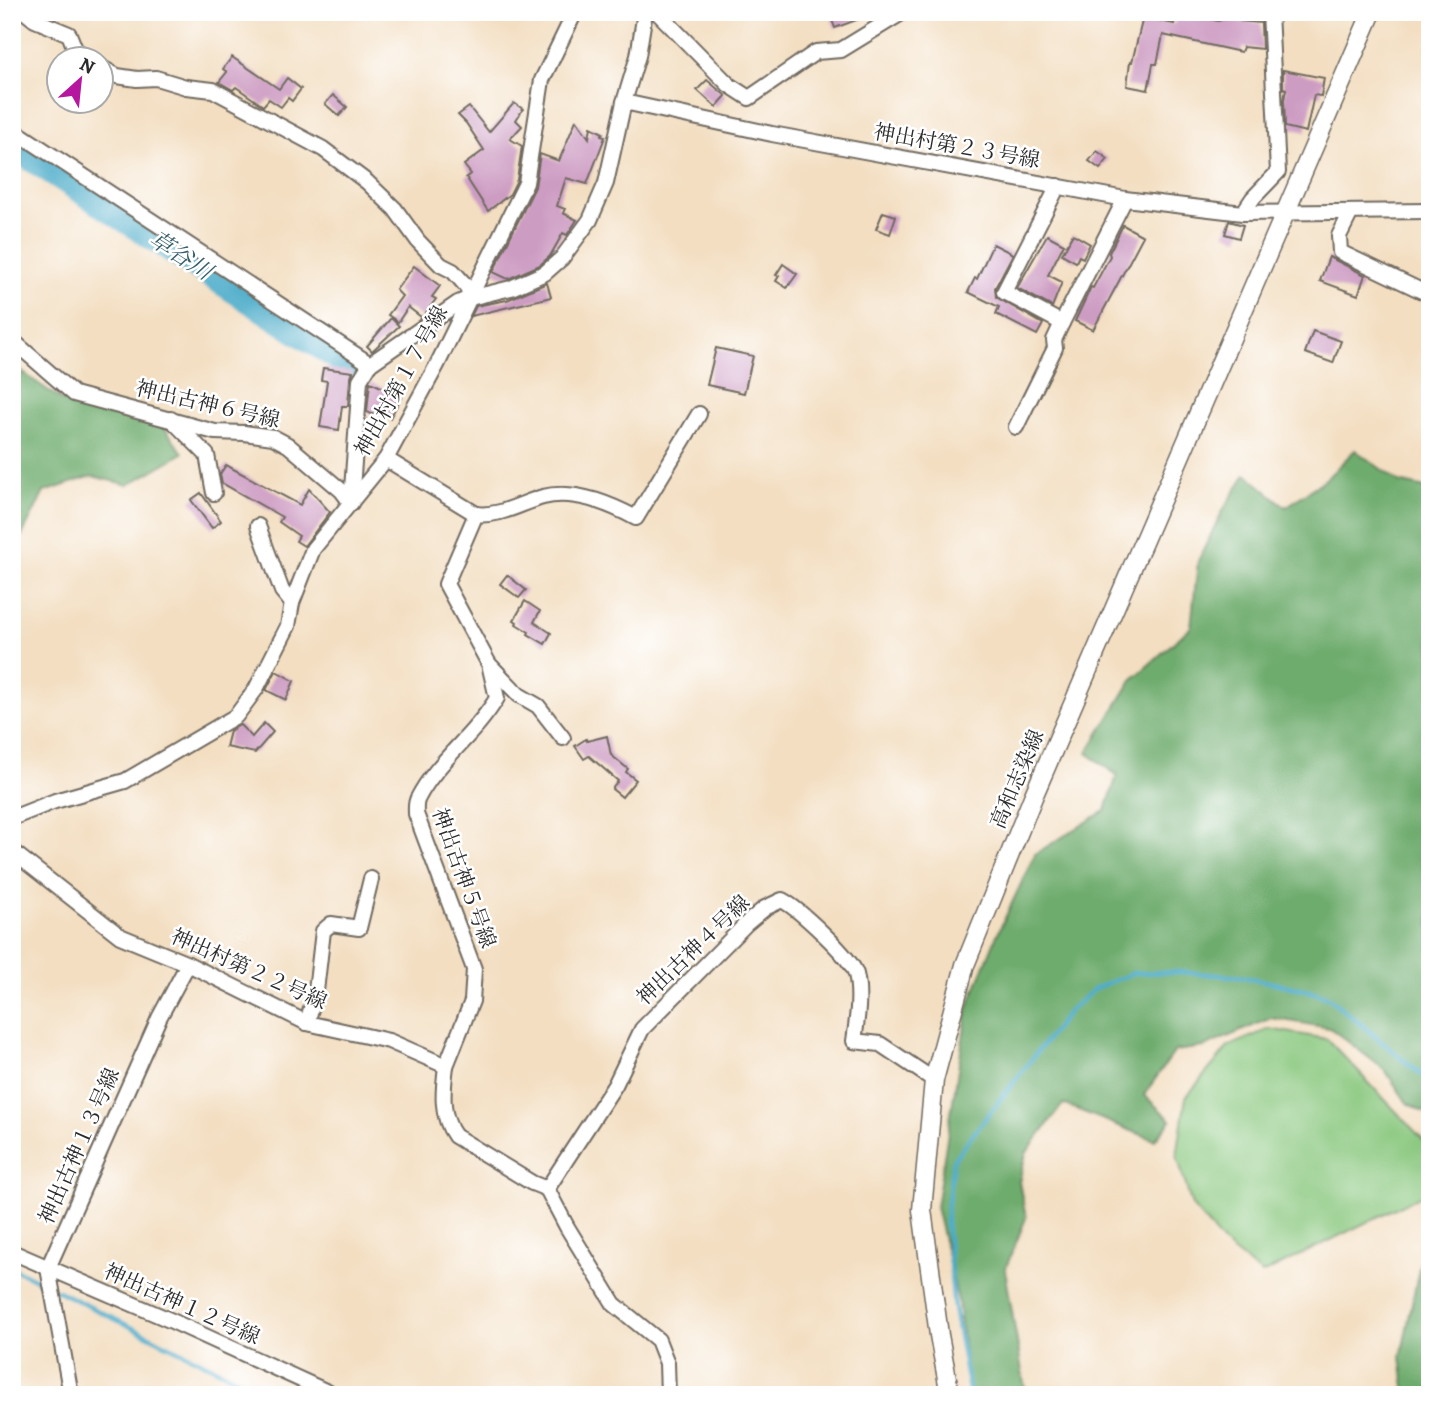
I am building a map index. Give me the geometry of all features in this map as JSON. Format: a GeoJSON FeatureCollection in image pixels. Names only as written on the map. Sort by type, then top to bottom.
{"type":"FeatureCollection","features":[{"type":"Feature","properties":{"kind":"street"},"geometry":{"type":"LineString","coordinates":[[25,12],[35,20],[69,34],[74,46]]}},
{"type":"Feature","properties":{"kind":"street","name":"神出村第１７号線"},"geometry":{"type":"LineString","coordinates":[[12,818],[55,801],[125,782],[236,716],[256,689],[288,626],[292,603],[313,549],[386,459],[526,183],[542,80],[575,12]]}},
{"type":"Feature","properties":{"kind":"street"},"geometry":{"type":"LineString","coordinates":[[351,503],[360,380],[370,364],[458,303],[545,273],[562,258],[590,220],[606,183],[624,102],[638,56],[645,12]]}},
{"type":"Feature","properties":{"kind":"street"},"geometry":{"type":"LineString","coordinates":[[657,12],[729,85],[749,98],[816,52],[841,50],[903,12]]}},
{"type":"Feature","properties":{"kind":"street"},"geometry":{"type":"LineString","coordinates":[[1243,213],[1253,198],[1278,172],[1270,12]]}},
{"type":"Feature","properties":{"kind":"street","name":"高和志染線"},"geometry":{"type":"LineString","coordinates":[[950,1395],[922,1210],[934,1080],[965,965],[1001,875],[1372,12]]}},
{"type":"Feature","properties":{"kind":"street"},"geometry":{"type":"LineString","coordinates":[[116,75],[138,79],[156,78],[186,87],[212,90],[323,149],[367,181],[395,208],[418,242],[467,286],[470,298]]}},
{"type":"Feature","properties":{"kind":"street","name":"神出村第２３号線"},"geometry":{"type":"LineString","coordinates":[[624,102],[772,134],[1125,199],[1243,213],[1430,211]]}},
{"type":"Feature","properties":{"kind":"street"},"geometry":{"type":"LineString","coordinates":[[12,129],[370,364]]}},
{"type":"Feature","properties":{"kind":"street"},"geometry":{"type":"LineString","coordinates":[[1058,186],[1004,292],[1062,323]]}},
{"type":"Feature","properties":{"kind":"street"},"geometry":{"type":"LineString","coordinates":[[1016,427],[1055,348],[1054,340],[1062,323],[1125,199]]}},
{"type":"Feature","properties":{"kind":"street"},"geometry":{"type":"LineString","coordinates":[[1351,212],[1339,236],[1340,252],[1430,295]]}},
{"type":"Feature","properties":{"kind":"street","name":"神出古神６号線"},"geometry":{"type":"LineString","coordinates":[[12,340],[74,394],[215,432],[273,437],[288,444],[342,491],[351,503]]}},
{"type":"Feature","properties":{"kind":"street"},"geometry":{"type":"LineString","coordinates":[[386,459],[476,514],[490,516],[545,496],[562,494],[620,509],[636,518],[699,414]]}},
{"type":"Feature","properties":{"kind":"street"},"geometry":{"type":"LineString","coordinates":[[170,418],[207,455],[214,493]]}},
{"type":"Feature","properties":{"kind":"street","name":"神出古神５号線"},"geometry":{"type":"LineString","coordinates":[[446,1066],[472,1001],[474,968],[416,814],[416,801],[430,780],[487,715],[497,698],[489,664],[446,584],[476,514]]}},
{"type":"Feature","properties":{"kind":"street"},"geometry":{"type":"LineString","coordinates":[[258,526],[282,591],[292,603]]}},
{"type":"Feature","properties":{"kind":"street"},"geometry":{"type":"LineString","coordinates":[[489,664],[519,695],[538,706],[563,738]]}},
{"type":"Feature","properties":{"kind":"street","name":"神出村第２２号線"},"geometry":{"type":"LineString","coordinates":[[12,851],[120,936],[188,964],[307,1023],[389,1041],[446,1066]]}},
{"type":"Feature","properties":{"kind":"street"},"geometry":{"type":"LineString","coordinates":[[307,1023],[316,991],[323,931],[331,924],[359,928],[370,879]]}},
{"type":"Feature","properties":{"kind":"street","name":"神出古神４号線"},"geometry":{"type":"LineString","coordinates":[[547,1189],[615,1085],[642,1029],[747,923],[765,908],[782,900],[795,907],[821,931],[856,974],[858,1012],[854,1041],[880,1044],[934,1080]]}},
{"type":"Feature","properties":{"kind":"street","name":"神出古神１３号線"},"geometry":{"type":"LineString","coordinates":[[48,1268],[159,1018],[188,964]]}},
{"type":"Feature","properties":{"kind":"street"},"geometry":{"type":"LineString","coordinates":[[446,1066],[443,1089],[446,1124],[455,1136],[532,1183],[547,1189],[614,1304],[658,1340],[667,1363],[668,1395]]}},
{"type":"Feature","properties":{"kind":"street","name":"神出古神１２号線"},"geometry":{"type":"LineString","coordinates":[[12,1252],[334,1395]]}},
{"type":"Feature","properties":{"kind":"street"},"geometry":{"type":"LineString","coordinates":[[48,1268],[71,1395]]}},
{"type":"Feature","properties":{"kind":"green space"},"geometry":{"type":"Polygon","coordinates":[[[12,365],[62,400],[164,427],[183,453],[128,485],[92,476],[44,492],[12,555],[12,365]]]}},
{"type":"Feature","properties":{"kind":"green space"},"geometry":{"type":"Polygon","coordinates":[[[1355,450],[1399,482],[1430,489],[1430,1115],[1407,1103],[1385,1070],[1330,1028],[1271,1018],[1204,1047],[1175,1051],[1144,1095],[1171,1120],[1155,1140],[1063,1104],[1026,1153],[1019,1182],[1026,1218],[1005,1270],[1026,1395],[969,1395],[958,1300],[936,1207],[968,1007],[997,935],[1035,854],[1106,810],[1117,775],[1087,753],[1132,680],[1191,627],[1198,561],[1222,512],[1246,474],[1286,507],[1327,478],[1355,450]]]}},
{"type":"Feature","properties":{"kind":"green space"},"geometry":{"type":"Polygon","coordinates":[[[1269,1029],[1327,1039],[1430,1147],[1430,1191],[1262,1274],[1225,1245],[1192,1206],[1177,1156],[1186,1097],[1229,1046],[1269,1029]]]}},
{"type":"Feature","properties":{"kind":"green space"},"geometry":{"type":"Polygon","coordinates":[[[1430,1252],[1430,1395],[1406,1395],[1401,1357],[1421,1259],[1430,1252]]]}},
{"type":"Feature","properties":{"kind":"building"},"geometry":{"type":"Polygon","coordinates":[[[829,12],[875,12],[875,13],[835,28],[829,12]]]}},
{"type":"Feature","properties":{"kind":"building"},"geometry":{"type":"Polygon","coordinates":[[[1177,12],[1218,21],[1238,15],[1240,21],[1261,23],[1262,49],[1243,47],[1241,52],[1163,35],[1148,90],[1127,86],[1130,62],[1143,17],[1174,24],[1177,12]]]}},
{"type":"Feature","properties":{"kind":"building"},"geometry":{"type":"Polygon","coordinates":[[[232,57],[279,89],[287,78],[301,89],[292,101],[288,98],[281,107],[269,99],[263,106],[236,87],[233,90],[219,82],[227,72],[223,69],[232,57]]]}},
{"type":"Feature","properties":{"kind":"building"},"geometry":{"type":"Polygon","coordinates":[[[1283,70],[1324,78],[1321,96],[1314,95],[1306,132],[1285,127],[1286,89],[1283,88],[1283,70]]]}},
{"type":"Feature","properties":{"kind":"building"},"geometry":{"type":"Polygon","coordinates":[[[707,80],[726,96],[716,107],[697,90],[707,80]]]}},
{"type":"Feature","properties":{"kind":"building"},"geometry":{"type":"Polygon","coordinates":[[[333,95],[347,107],[339,116],[325,104],[333,95]]]}},
{"type":"Feature","properties":{"kind":"building"},"geometry":{"type":"Polygon","coordinates":[[[514,103],[523,109],[516,120],[522,126],[510,139],[522,146],[517,180],[510,194],[488,211],[466,177],[471,174],[464,165],[484,150],[458,115],[469,107],[489,132],[514,103]]]}},
{"type":"Feature","properties":{"kind":"building"},"geometry":{"type":"Polygon","coordinates":[[[576,120],[589,138],[591,127],[605,137],[587,184],[566,178],[557,206],[565,209],[563,213],[577,220],[567,235],[563,233],[550,256],[540,265],[508,279],[493,272],[535,187],[540,154],[559,161],[576,120]]]}},
{"type":"Feature","properties":{"kind":"building"},"geometry":{"type":"Polygon","coordinates":[[[1097,151],[1108,159],[1100,169],[1089,161],[1097,151]]]}},
{"type":"Feature","properties":{"kind":"building"},"geometry":{"type":"Polygon","coordinates":[[[883,212],[896,216],[890,234],[876,229],[883,212]]]}},
{"type":"Feature","properties":{"kind":"building"},"geometry":{"type":"Polygon","coordinates":[[[1229,221],[1243,225],[1239,238],[1225,234],[1229,221]]]}},
{"type":"Feature","properties":{"kind":"building"},"geometry":{"type":"Polygon","coordinates":[[[1123,225],[1143,236],[1093,330],[1075,321],[1110,256],[1123,225]]]}},
{"type":"Feature","properties":{"kind":"building"},"geometry":{"type":"Polygon","coordinates":[[[1073,234],[1090,244],[1083,258],[1079,256],[1076,262],[1062,254],[1073,234]]]}},
{"type":"Feature","properties":{"kind":"building"},"geometry":{"type":"Polygon","coordinates":[[[1047,235],[1064,244],[1048,275],[1062,282],[1052,307],[1017,288],[1047,235]]]}},
{"type":"Feature","properties":{"kind":"building"},"geometry":{"type":"Polygon","coordinates":[[[993,244],[1013,254],[995,288],[996,297],[1043,324],[1037,335],[996,314],[999,307],[968,292],[993,244]]]}},
{"type":"Feature","properties":{"kind":"building"},"geometry":{"type":"Polygon","coordinates":[[[1329,257],[1365,275],[1358,295],[1320,281],[1329,257]]]}},
{"type":"Feature","properties":{"kind":"building"},"geometry":{"type":"Polygon","coordinates":[[[783,264],[797,274],[787,288],[776,281],[779,276],[776,275],[783,264]]]}},
{"type":"Feature","properties":{"kind":"building"},"geometry":{"type":"Polygon","coordinates":[[[414,266],[440,286],[432,297],[436,299],[424,315],[421,317],[408,307],[398,322],[388,315],[402,296],[396,290],[414,266]]]}},
{"type":"Feature","properties":{"kind":"building"},"geometry":{"type":"Polygon","coordinates":[[[547,283],[551,297],[471,316],[476,306],[507,300],[547,283]]]}},
{"type":"Feature","properties":{"kind":"building"},"geometry":{"type":"Polygon","coordinates":[[[391,318],[399,326],[372,351],[367,346],[391,318]]]}},
{"type":"Feature","properties":{"kind":"building"},"geometry":{"type":"Polygon","coordinates":[[[1313,331],[1341,341],[1333,363],[1305,353],[1313,331]]]}},
{"type":"Feature","properties":{"kind":"building"},"geometry":{"type":"Polygon","coordinates":[[[716,348],[753,356],[744,393],[707,385],[716,348]]]}},
{"type":"Feature","properties":{"kind":"building"},"geometry":{"type":"Polygon","coordinates":[[[323,368],[353,372],[348,406],[342,406],[339,430],[320,427],[327,381],[321,380],[323,368]]]}},
{"type":"Feature","properties":{"kind":"building"},"geometry":{"type":"Polygon","coordinates":[[[370,382],[402,396],[390,418],[378,412],[376,416],[367,412],[370,382]]]}},
{"type":"Feature","properties":{"kind":"building"},"geometry":{"type":"Polygon","coordinates":[[[226,465],[300,505],[309,489],[330,512],[304,546],[296,541],[299,536],[279,522],[282,517],[222,483],[220,474],[226,465]]]}},
{"type":"Feature","properties":{"kind":"building"},"geometry":{"type":"Polygon","coordinates":[[[201,493],[221,521],[212,528],[191,500],[201,493]]]}},
{"type":"Feature","properties":{"kind":"building"},"geometry":{"type":"Polygon","coordinates":[[[507,575],[526,590],[519,598],[500,584],[507,575]]]}},
{"type":"Feature","properties":{"kind":"building"},"geometry":{"type":"Polygon","coordinates":[[[525,601],[540,611],[534,622],[551,633],[545,644],[528,634],[529,632],[514,620],[525,601]]]}},
{"type":"Feature","properties":{"kind":"building"},"geometry":{"type":"Polygon","coordinates":[[[276,671],[294,681],[286,700],[266,690],[276,671]]]}},
{"type":"Feature","properties":{"kind":"building"},"geometry":{"type":"Polygon","coordinates":[[[264,723],[273,732],[255,753],[226,747],[230,731],[240,725],[252,737],[264,723]]]}},
{"type":"Feature","properties":{"kind":"building"},"geometry":{"type":"Polygon","coordinates":[[[607,736],[611,755],[628,769],[626,772],[636,780],[622,797],[612,789],[618,781],[589,756],[584,759],[575,746],[586,739],[587,741],[607,736]]]}},
{"type":"Feature","properties":{"kind":"waterway","name":"草谷川"},"geometry":{"type":"LineString","coordinates":[[12,146],[349,365]]}},
{"type":"Feature","properties":{"kind":"waterway"},"geometry":{"type":"LineString","coordinates":[[970,1395],[954,1308],[946,1220],[953,1160],[1070,1010],[1096,988],[1133,973],[1180,972],[1244,977],[1303,989],[1328,997],[1430,1082]]}},
{"type":"Feature","properties":{"kind":"waterway"},"geometry":{"type":"LineString","coordinates":[[12,1268],[48,1286]]}},
{"type":"Feature","properties":{"kind":"waterway"},"geometry":{"type":"LineString","coordinates":[[56,1290],[269,1395]]}}]}
